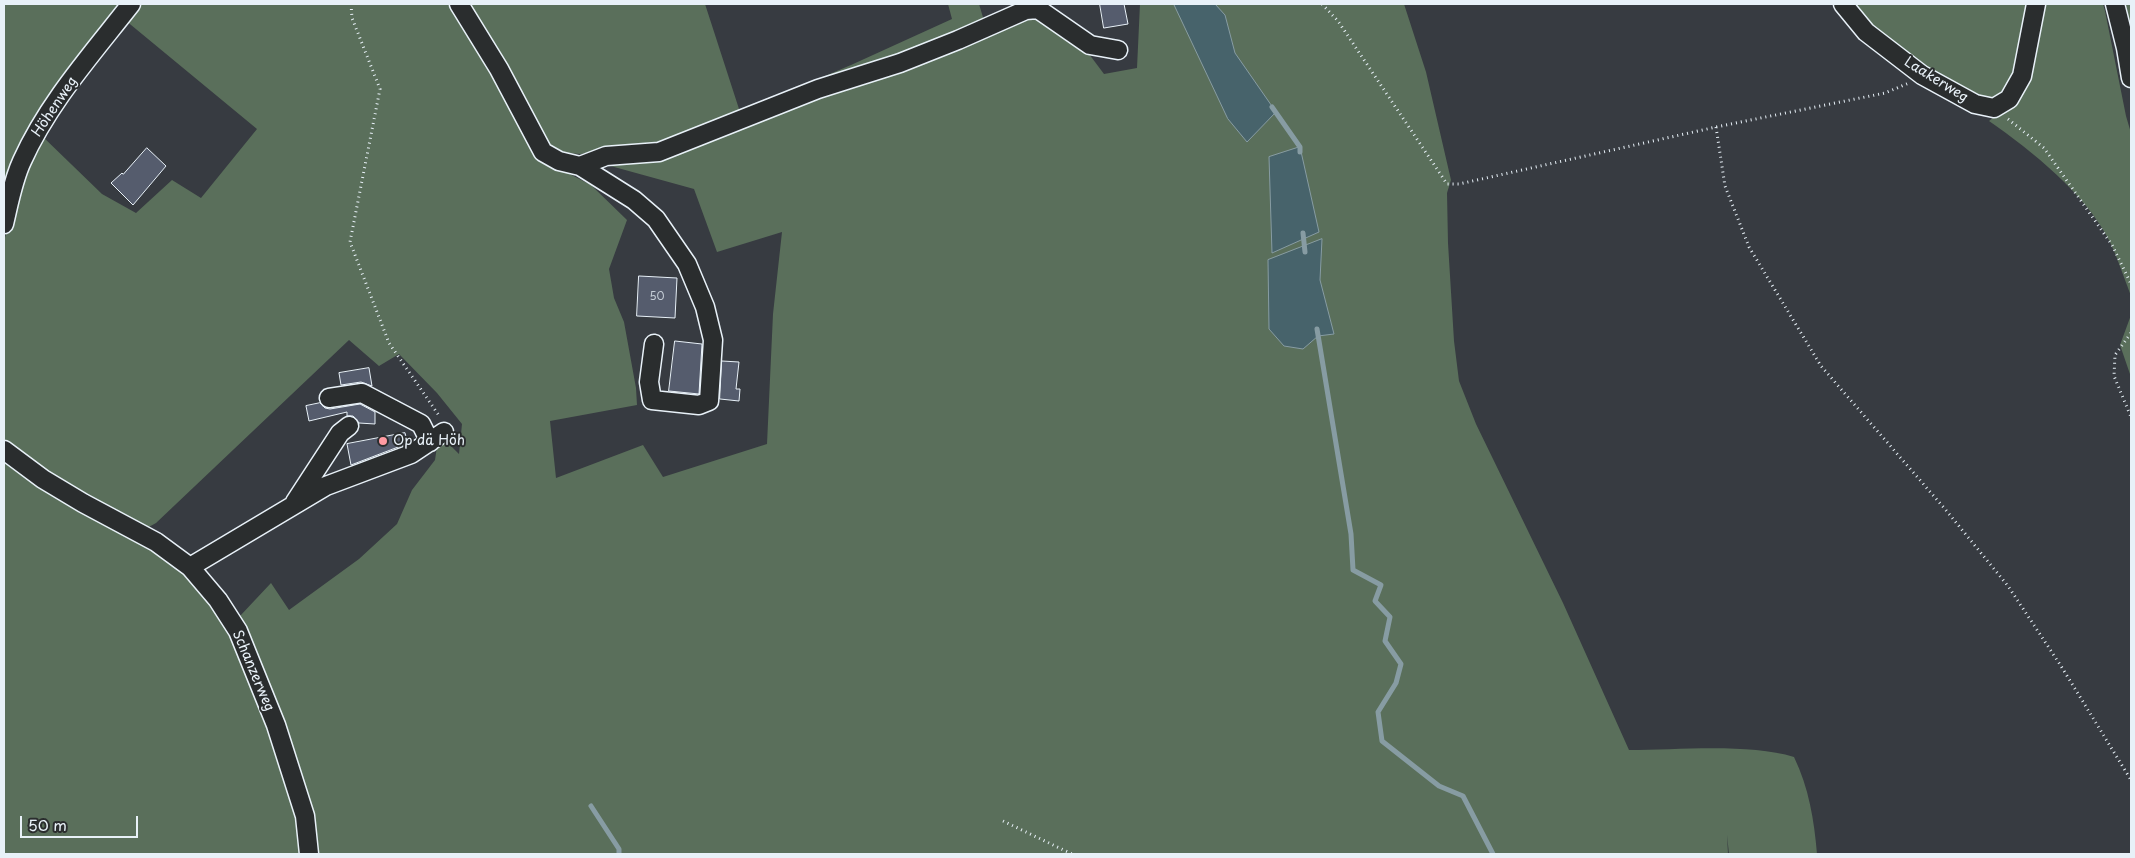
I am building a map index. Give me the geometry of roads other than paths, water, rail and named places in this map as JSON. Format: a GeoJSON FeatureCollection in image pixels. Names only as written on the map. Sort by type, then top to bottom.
{"type":"FeatureCollection","features":[{"type":"Feature","properties":{"kind":"street","name":"Höhenweg"},"geometry":{"type":"LineString","coordinates":[[4,224],[21,163],[38,128],[58,98],[131,4]]}},
{"type":"Feature","properties":{"kind":"street"},"geometry":{"type":"LineString","coordinates":[[459,4],[498,69],[543,152],[559,161],[580,166],[634,200],[656,219],[687,264],[705,308],[713,340],[709,401],[698,405],[652,400],[649,382],[654,344]]}},
{"type":"Feature","properties":{"kind":"street","name":"Laakerweg"},"geometry":{"type":"LineString","coordinates":[[1843,4],[1866,32],[1922,75],[1975,104],[1994,108],[2009,99],[2022,76],[2036,4]]}},
{"type":"Feature","properties":{"kind":"street"},"geometry":{"type":"LineString","coordinates":[[2115,4],[2131,78]]}},
{"type":"Feature","properties":{"kind":"street"},"geometry":{"type":"LineString","coordinates":[[580,166],[606,156],[659,152],[818,88],[900,62],[958,40],[1026,10],[1038,10],[1090,45],[1118,50]]}},
{"type":"Feature","properties":{"kind":"street"},"geometry":{"type":"LineString","coordinates":[[190,567],[326,486],[411,454],[437,437],[421,424],[362,393],[329,398]]}},
{"type":"Feature","properties":{"kind":"street"},"geometry":{"type":"LineString","coordinates":[[294,504],[340,433],[349,426]]}},
{"type":"Feature","properties":{"kind":"street","name":"Schanzerweg"},"geometry":{"type":"LineString","coordinates":[[4,450],[42,479],[156,542],[190,567],[218,600],[238,631],[276,725],[305,816],[309,854]]}},
{"type":"Feature","properties":{"kind":"water"},"geometry":{"type":"Polygon","coordinates":[[[1174,4],[1215,4],[1225,15],[1235,53],[1276,112],[1247,142],[1228,119],[1174,4]]]}},
{"type":"Feature","properties":{"kind":"water"},"geometry":{"type":"Polygon","coordinates":[[[1300,147],[1319,232],[1272,253],[1269,157],[1300,147]]]}},
{"type":"Feature","properties":{"kind":"water"},"geometry":{"type":"Polygon","coordinates":[[[1322,239],[1320,280],[1334,334],[1318,336],[1303,349],[1284,346],[1269,329],[1268,260],[1322,239]]]}},
{"type":"Feature","properties":{"kind":"waterway"},"geometry":{"type":"LineString","coordinates":[[1272,107],[1300,147],[1300,152]]}},
{"type":"Feature","properties":{"kind":"waterway"},"geometry":{"type":"LineString","coordinates":[[1303,233],[1305,252]]}},
{"type":"Feature","properties":{"kind":"waterway"},"geometry":{"type":"LineString","coordinates":[[1317,329],[1351,534],[1353,570],[1381,585],[1375,601],[1390,617],[1385,641],[1401,664],[1396,683],[1378,712],[1382,741],[1439,786],[1463,796],[1493,854]]}},
{"type":"Feature","properties":{"kind":"waterway"},"geometry":{"type":"LineString","coordinates":[[591,806],[619,849],[619,854]]}},
{"type":"Feature","properties":{"kind":"place","name":"Op dä Höh"},"geometry":{"type":"Point","coordinates":[383,441]}}]}
